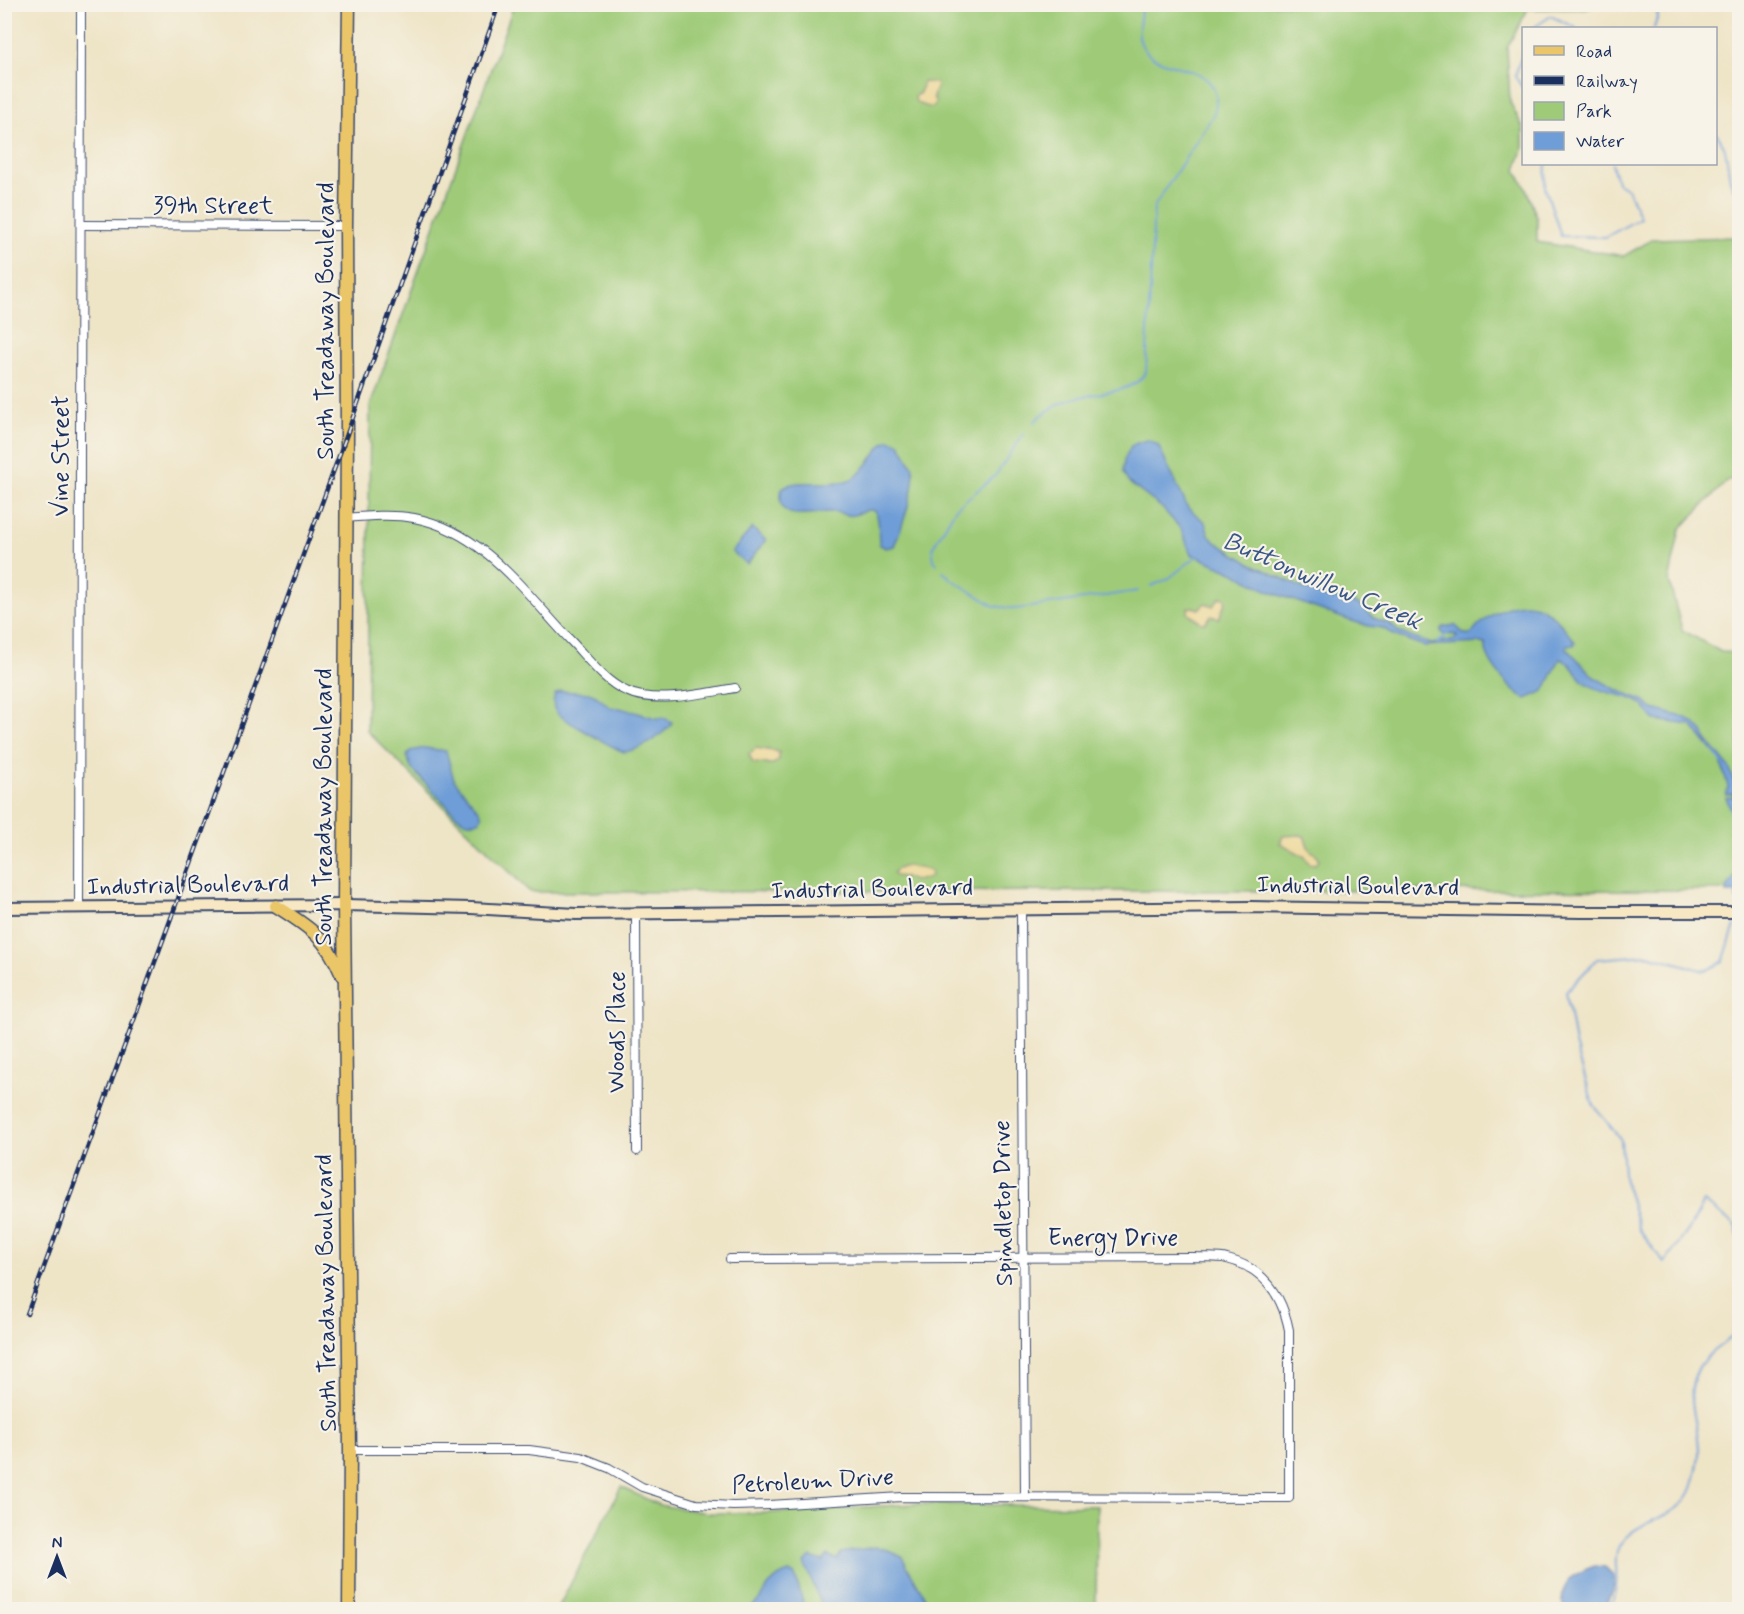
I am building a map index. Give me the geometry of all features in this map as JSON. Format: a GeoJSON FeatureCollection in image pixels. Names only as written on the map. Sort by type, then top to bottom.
{"type":"FeatureCollection","features":[{"type":"Feature","properties":{"kind":"main road","name":"South Treadaway Boulevard"},"geometry":{"type":"LineString","coordinates":[[349,4],[344,905],[350,1450],[349,1610]]}},
{"type":"Feature","properties":{"kind":"main road","name":"Industrial Boulevard"},"geometry":{"type":"LineString","coordinates":[[4,908],[344,905],[471,908],[576,914],[1261,907],[1740,912]]}},
{"type":"Feature","properties":{"kind":"main road"},"geometry":{"type":"LineString","coordinates":[[276,906],[311,928],[332,953],[345,981]]}},
{"type":"Feature","properties":{"kind":"street","name":"Vine Street"},"geometry":{"type":"LineString","coordinates":[[79,908],[81,4]]}},
{"type":"Feature","properties":{"kind":"street","name":"39th Street"},"geometry":{"type":"LineString","coordinates":[[81,225],[346,226]]}},
{"type":"Feature","properties":{"kind":"street"},"geometry":{"type":"LineString","coordinates":[[346,518],[387,515],[413,518],[436,523],[464,537],[493,557],[586,657],[626,692],[657,697],[735,688]]}},
{"type":"Feature","properties":{"kind":"street","name":"Spindletop Drive"},"geometry":{"type":"LineString","coordinates":[[1022,909],[1025,1497]]}},
{"type":"Feature","properties":{"kind":"street","name":"Woods Place"},"geometry":{"type":"LineString","coordinates":[[636,914],[637,1151]]}},
{"type":"Feature","properties":{"kind":"street","name":"Energy Drive"},"geometry":{"type":"LineString","coordinates":[[730,1259],[1226,1258],[1243,1264],[1264,1279],[1284,1308],[1289,1330],[1289,1498]]}},
{"type":"Feature","properties":{"kind":"street","name":"Petroleum Drive"},"geometry":{"type":"LineString","coordinates":[[350,1450],[529,1450],[556,1453],[581,1457],[609,1468],[642,1487],[696,1504],[733,1506],[902,1497],[1289,1498]]}},
{"type":"Feature","properties":{"kind":"green space"},"geometry":{"type":"Polygon","coordinates":[[[514,5],[1603,5],[1579,9],[1528,9],[1507,48],[1510,102],[1522,126],[1522,153],[1516,170],[1526,188],[1537,218],[1537,242],[1624,256],[1653,239],[1739,237],[1739,480],[1728,480],[1680,529],[1669,581],[1682,630],[1721,652],[1739,653],[1739,890],[530,892],[367,731],[370,406],[514,5]]]}},
{"type":"Feature","properties":{"kind":"green space"},"geometry":{"type":"Polygon","coordinates":[[[621,1487],[659,1505],[708,1513],[768,1513],[916,1504],[1097,1506],[1096,1609],[557,1610],[621,1487]]]}},
{"type":"Feature","properties":{"kind":"sand"},"geometry":{"type":"Polygon","coordinates":[[[923,82],[937,85],[933,97],[936,103],[932,108],[916,103],[915,96],[920,93],[923,82]]]}},
{"type":"Feature","properties":{"kind":"sand"},"geometry":{"type":"Polygon","coordinates":[[[1220,597],[1226,601],[1219,618],[1211,616],[1205,623],[1202,623],[1188,613],[1188,608],[1199,609],[1205,603],[1213,606],[1220,597]]]}},
{"type":"Feature","properties":{"kind":"sand"},"geometry":{"type":"Polygon","coordinates":[[[756,748],[779,752],[779,760],[773,764],[753,763],[749,754],[756,748]]]}},
{"type":"Feature","properties":{"kind":"sand"},"geometry":{"type":"Polygon","coordinates":[[[1283,836],[1304,836],[1309,849],[1319,857],[1315,864],[1309,863],[1304,856],[1280,843],[1283,836]]]}},
{"type":"Feature","properties":{"kind":"sand"},"geometry":{"type":"Polygon","coordinates":[[[908,865],[931,871],[931,875],[929,878],[914,881],[895,876],[893,873],[895,870],[908,865]]]}},
{"type":"Feature","properties":{"kind":"water"},"geometry":{"type":"Polygon","coordinates":[[[889,440],[900,443],[912,465],[914,476],[908,507],[894,546],[886,548],[880,545],[875,511],[867,510],[851,515],[835,512],[796,514],[783,508],[782,488],[796,483],[834,483],[852,479],[889,440]]]}},
{"type":"Feature","properties":{"kind":"water"},"geometry":{"type":"Polygon","coordinates":[[[1148,440],[1158,445],[1188,508],[1205,522],[1209,535],[1214,541],[1248,562],[1307,590],[1315,590],[1320,595],[1332,599],[1338,598],[1358,604],[1374,618],[1413,638],[1432,644],[1455,639],[1457,635],[1443,634],[1441,631],[1443,627],[1455,625],[1464,634],[1471,634],[1495,613],[1515,605],[1525,604],[1545,610],[1572,637],[1574,645],[1566,647],[1594,677],[1642,700],[1653,709],[1686,718],[1694,723],[1729,767],[1738,793],[1726,795],[1728,787],[1721,761],[1694,728],[1690,725],[1655,720],[1640,703],[1590,686],[1564,660],[1560,659],[1544,691],[1526,699],[1520,696],[1500,675],[1489,659],[1486,645],[1482,643],[1424,646],[1396,636],[1383,628],[1348,620],[1268,591],[1235,573],[1191,554],[1181,529],[1162,508],[1128,482],[1123,472],[1124,460],[1131,446],[1148,440]]]}},
{"type":"Feature","properties":{"kind":"water"},"geometry":{"type":"Polygon","coordinates":[[[752,528],[766,540],[747,564],[732,552],[752,528]]]}},
{"type":"Feature","properties":{"kind":"water"},"geometry":{"type":"Polygon","coordinates":[[[561,691],[589,693],[611,708],[665,718],[672,722],[649,742],[624,752],[559,715],[553,705],[555,694],[561,691]]]}},
{"type":"Feature","properties":{"kind":"water"},"geometry":{"type":"Polygon","coordinates":[[[425,748],[446,751],[454,780],[480,811],[482,817],[479,821],[468,822],[457,816],[411,768],[407,756],[410,751],[425,748]]]}},
{"type":"Feature","properties":{"kind":"water"},"geometry":{"type":"Polygon","coordinates":[[[1738,796],[1734,808],[1739,848],[1739,893],[1726,893],[1737,872],[1738,855],[1735,824],[1726,798],[1738,796]]]}},
{"type":"Feature","properties":{"kind":"water"},"geometry":{"type":"Polygon","coordinates":[[[875,1547],[902,1557],[929,1604],[935,1609],[823,1609],[804,1563],[811,1557],[823,1561],[828,1555],[837,1560],[841,1553],[875,1547]]]}},
{"type":"Feature","properties":{"kind":"water"},"geometry":{"type":"Polygon","coordinates":[[[1595,1566],[1605,1567],[1614,1576],[1614,1586],[1604,1609],[1565,1609],[1563,1593],[1568,1581],[1580,1572],[1595,1566]]]}},
{"type":"Feature","properties":{"kind":"water"},"geometry":{"type":"Polygon","coordinates":[[[789,1572],[795,1575],[803,1609],[748,1609],[759,1600],[770,1584],[789,1572]]]}},
{"type":"Feature","properties":{"kind":"waterway","name":"Buttonwillow Creek"},"geometry":{"type":"LineString","coordinates":[[1034,422],[1050,409],[1069,400],[1112,392],[1133,385],[1146,371],[1154,207],[1214,114],[1216,95],[1210,83],[1201,75],[1153,57],[1144,49],[1139,37],[1142,4]]}},
{"type":"Feature","properties":{"kind":"waterway"},"geometry":{"type":"LineString","coordinates":[[1654,4],[1658,16],[1654,27]]}},
{"type":"Feature","properties":{"kind":"waterway"},"geometry":{"type":"LineString","coordinates":[[1534,27],[1551,16],[1574,27]]}},
{"type":"Feature","properties":{"kind":"waterway"},"geometry":{"type":"LineString","coordinates":[[1522,55],[1515,76],[1522,87]]}},
{"type":"Feature","properties":{"kind":"waterway"},"geometry":{"type":"LineString","coordinates":[[1717,135],[1725,149],[1731,183],[1740,197]]}},
{"type":"Feature","properties":{"kind":"waterway"},"geometry":{"type":"LineString","coordinates":[[1546,165],[1545,187],[1561,236],[1606,237],[1640,218],[1628,189],[1617,182],[1612,165]]}},
{"type":"Feature","properties":{"kind":"waterway","name":"Buttonwillow Creek"},"geometry":{"type":"LineString","coordinates":[[937,564],[933,559],[933,547],[956,508],[995,476],[1024,433]]}},
{"type":"Feature","properties":{"kind":"waterway","name":"Buttonwillow Creek"},"geometry":{"type":"LineString","coordinates":[[1151,586],[1168,579],[1197,556]]}},
{"type":"Feature","properties":{"kind":"waterway","name":"Buttonwillow Creek"},"geometry":{"type":"LineString","coordinates":[[943,571],[951,579],[994,606],[1016,609],[1138,591]]}},
{"type":"Feature","properties":{"kind":"waterway","name":"Buttonwillow Creek"},"geometry":{"type":"LineString","coordinates":[[1437,644],[1448,633]]}},
{"type":"Feature","properties":{"kind":"waterway","name":"Buttonwillow Creek"},"geometry":{"type":"LineString","coordinates":[[1713,750],[1722,763]]}},
{"type":"Feature","properties":{"kind":"waterway","name":"Buttonwillow Creek"},"geometry":{"type":"LineString","coordinates":[[1731,808],[1735,825]]}},
{"type":"Feature","properties":{"kind":"waterway","name":"Buttonwillow Creek"},"geometry":{"type":"LineString","coordinates":[[1736,890],[1736,899]]}},
{"type":"Feature","properties":{"kind":"waterway","name":"Buttonwillow Creek"},"geometry":{"type":"LineString","coordinates":[[1735,925],[1723,962],[1705,971],[1648,955],[1597,959],[1566,992],[1575,1044],[1593,1104],[1621,1140],[1623,1174],[1639,1229],[1664,1263],[1690,1228],[1704,1202],[1735,1225],[1740,1241]]}},
{"type":"Feature","properties":{"kind":"waterway","name":"Buttonwillow Creek"},"geometry":{"type":"LineString","coordinates":[[1610,1610],[1617,1581],[1616,1554],[1621,1543],[1638,1528],[1678,1507],[1692,1488],[1699,1452],[1692,1401],[1694,1377],[1700,1365],[1711,1353],[1733,1336],[1740,1297]]}},
{"type":"Feature","properties":{"kind":"railway"},"geometry":{"type":"LineString","coordinates":[[27,1314],[347,434],[499,4]]}}]}
